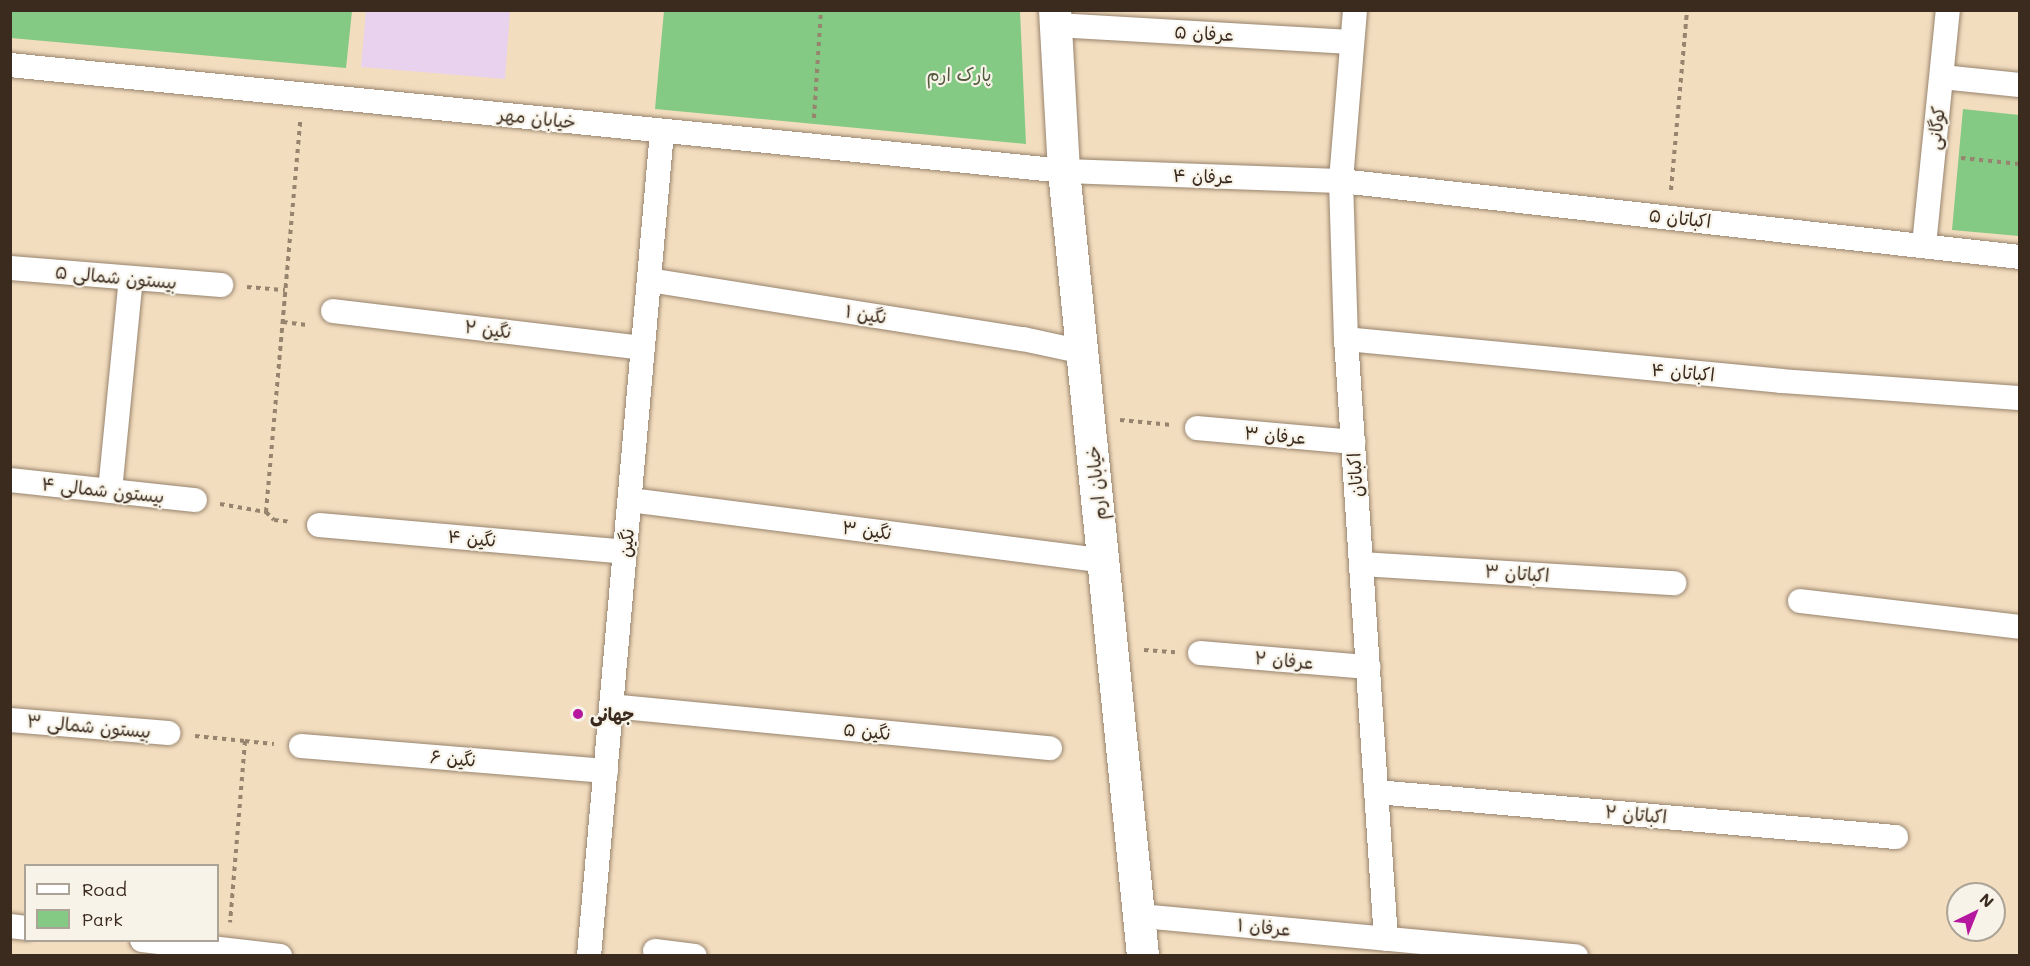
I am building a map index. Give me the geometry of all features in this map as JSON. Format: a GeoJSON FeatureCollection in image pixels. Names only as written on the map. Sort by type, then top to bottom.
{"type":"FeatureCollection","features":[{"type":"Feature","properties":{"kind":"street","name":"اکباتان"},"geometry":{"type":"LineString","coordinates":[[1355,10],[1341,181],[1346,339],[1386,939]]}},
{"type":"Feature","properties":{"kind":"street","name":"کوگانی"},"geometry":{"type":"LineString","coordinates":[[1924,245],[1948,10]]}},
{"type":"Feature","properties":{"kind":"street","name":"عرفان ۵"},"geometry":{"type":"LineString","coordinates":[[1055,18],[1352,42]]}},
{"type":"Feature","properties":{"kind":"street","name":"خیابان ارم"},"geometry":{"type":"LineString","coordinates":[[1055,18],[1064,171],[1141,916],[1143,956]]}},
{"type":"Feature","properties":{"kind":"street","name":"خیابان مهر"},"geometry":{"type":"LineString","coordinates":[[10,65],[1064,171]]}},
{"type":"Feature","properties":{"kind":"street"},"geometry":{"type":"LineString","coordinates":[[1942,77],[2019,86]]}},
{"type":"Feature","properties":{"kind":"street","name":"نگین"},"geometry":{"type":"LineString","coordinates":[[589,956],[662,131]]}},
{"type":"Feature","properties":{"kind":"street","name":"عرفان ۴"},"geometry":{"type":"LineString","coordinates":[[1064,171],[1341,181]]}},
{"type":"Feature","properties":{"kind":"street","name":"اکباتان ۵"},"geometry":{"type":"LineString","coordinates":[[1341,181],[2019,257]]}},
{"type":"Feature","properties":{"kind":"street","name":"بیستون شمالی ۵"},"geometry":{"type":"LineString","coordinates":[[10,268],[221,285]]}},
{"type":"Feature","properties":{"kind":"street"},"geometry":{"type":"LineString","coordinates":[[110,491],[131,278]]}},
{"type":"Feature","properties":{"kind":"street","name":"نگین ۱"},"geometry":{"type":"LineString","coordinates":[[649,280],[1023,339],[1083,352]]}},
{"type":"Feature","properties":{"kind":"street","name":"نگین ۲"},"geometry":{"type":"LineString","coordinates":[[333,311],[643,348]]}},
{"type":"Feature","properties":{"kind":"street","name":"اکباتان ۴"},"geometry":{"type":"LineString","coordinates":[[1346,339],[1781,381],[2019,398]]}},
{"type":"Feature","properties":{"kind":"street","name":"عرفان ۳"},"geometry":{"type":"LineString","coordinates":[[1197,428],[1353,442]]}},
{"type":"Feature","properties":{"kind":"street","name":"بیستون شمالی ۴"},"geometry":{"type":"LineString","coordinates":[[10,480],[195,500]]}},
{"type":"Feature","properties":{"kind":"street","name":"نگین ۳"},"geometry":{"type":"LineString","coordinates":[[630,500],[1104,561]]}},
{"type":"Feature","properties":{"kind":"street","name":"نگین ۴"},"geometry":{"type":"LineString","coordinates":[[319,525],[625,552]]}},
{"type":"Feature","properties":{"kind":"street","name":"اکباتان ۳"},"geometry":{"type":"LineString","coordinates":[[1361,564],[1674,583]]}},
{"type":"Feature","properties":{"kind":"street"},"geometry":{"type":"LineString","coordinates":[[1800,601],[2019,627]]}},
{"type":"Feature","properties":{"kind":"street","name":"عرفان ۲"},"geometry":{"type":"LineString","coordinates":[[1200,653],[1368,667]]}},
{"type":"Feature","properties":{"kind":"street","name":"نگین ۵"},"geometry":{"type":"LineString","coordinates":[[611,706],[1050,748]]}},
{"type":"Feature","properties":{"kind":"street","name":"بیستون شمالی ۳"},"geometry":{"type":"LineString","coordinates":[[10,720],[168,732]]}},
{"type":"Feature","properties":{"kind":"street","name":"نگین ۶"},"geometry":{"type":"LineString","coordinates":[[301,746],[606,771]]}},
{"type":"Feature","properties":{"kind":"street","name":"اکباتان ۲"},"geometry":{"type":"LineString","coordinates":[[1376,792],[1896,837]]}},
{"type":"Feature","properties":{"kind":"street","name":"عرفان ۱"},"geometry":{"type":"LineString","coordinates":[[1141,916],[1576,956]]}},
{"type":"Feature","properties":{"kind":"street"},"geometry":{"type":"LineString","coordinates":[[159,942],[270,954]]}},
{"type":"Feature","properties":{"kind":"street"},"geometry":{"type":"LineString","coordinates":[[655,951],[695,956]]}},
{"type":"Feature","properties":{"kind":"path"},"geometry":{"type":"LineString","coordinates":[[812,146],[821,10]]}},
{"type":"Feature","properties":{"kind":"path"},"geometry":{"type":"LineString","coordinates":[[1669,217],[1686,10]]}},
{"type":"Feature","properties":{"kind":"path"},"geometry":{"type":"LineString","coordinates":[[266,512],[302,94]]}},
{"type":"Feature","properties":{"kind":"path"},"geometry":{"type":"LineString","coordinates":[[1933,155],[2019,165]]}},
{"type":"Feature","properties":{"kind":"path"},"geometry":{"type":"LineString","coordinates":[[221,285],[285,290]]}},
{"type":"Feature","properties":{"kind":"path"},"geometry":{"type":"LineString","coordinates":[[1089,416],[1197,428]]}},
{"type":"Feature","properties":{"kind":"path"},"geometry":{"type":"LineString","coordinates":[[195,500],[266,512],[274,520],[319,525]]}},
{"type":"Feature","properties":{"kind":"path"},"geometry":{"type":"LineString","coordinates":[[1113,648],[1200,653]]}},
{"type":"Feature","properties":{"kind":"path"},"geometry":{"type":"LineString","coordinates":[[168,732],[245,741],[228,950]]}},
{"type":"Feature","properties":{"kind":"shaded area"},"geometry":{"type":"Polygon","coordinates":[[[366,11],[510,11],[505,79],[361,67],[366,11]]]}},
{"type":"Feature","properties":{"kind":"green space"},"geometry":{"type":"Polygon","coordinates":[[[10,11],[352,11],[346,68],[11,38],[10,11]]]}},
{"type":"Feature","properties":{"kind":"green space","name":"پارک ارم"},"geometry":{"type":"Polygon","coordinates":[[[664,11],[1020,11],[1026,144],[655,109],[664,11]]]}},
{"type":"Feature","properties":{"kind":"green space"},"geometry":{"type":"Polygon","coordinates":[[[1963,109],[2019,115],[2019,236],[1952,230],[1963,109]]]}},
{"type":"Feature","properties":{"kind":"place","name":"جهانی"},"geometry":{"type":"Point","coordinates":[578,714]}}]}
